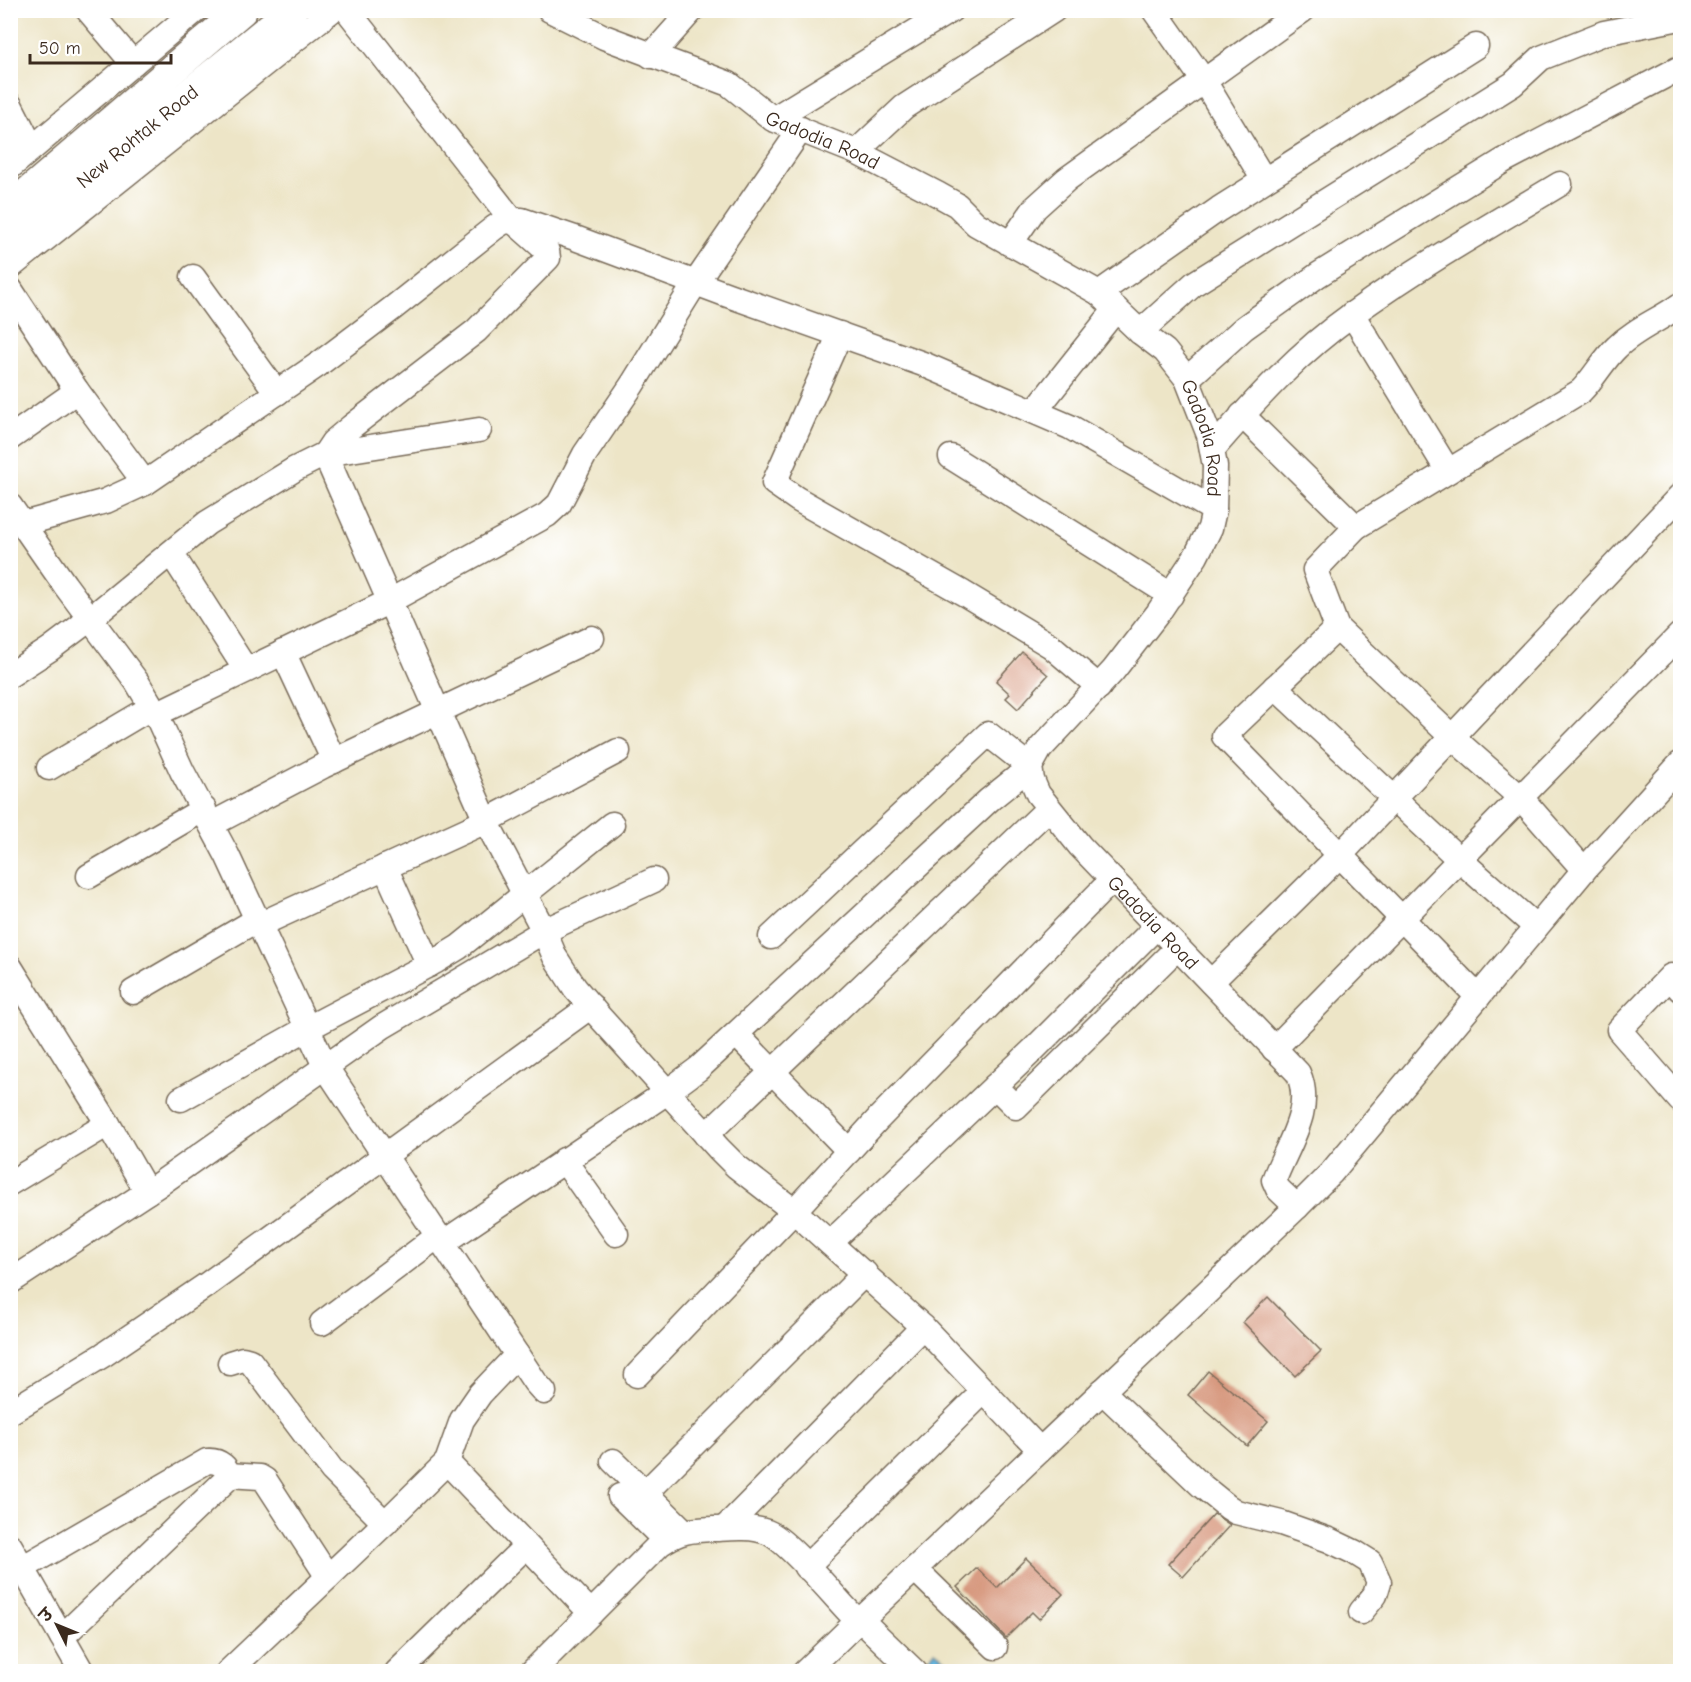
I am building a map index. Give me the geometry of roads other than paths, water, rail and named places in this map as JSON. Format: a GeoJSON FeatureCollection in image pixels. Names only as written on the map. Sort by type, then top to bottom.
{"type":"FeatureCollection","features":[{"type":"Feature","properties":{"kind":"main road","name":"New Rohtak Road"},"geometry":{"type":"LineString","coordinates":[[10,208],[242,10]]}},
{"type":"Feature","properties":{"kind":"main road","name":"New Rohtak Road"},"geometry":{"type":"LineString","coordinates":[[10,240],[292,10]]}},
{"type":"Feature","properties":{"kind":"street"},"geometry":{"type":"LineString","coordinates":[[88,10],[134,63]]}},
{"type":"Feature","properties":{"kind":"street"},"geometry":{"type":"LineString","coordinates":[[10,167],[196,10]]}},
{"type":"Feature","properties":{"kind":"street"},"geometry":{"type":"LineString","coordinates":[[10,267],[332,10]]}},
{"type":"Feature","properties":{"kind":"street"},"geometry":{"type":"LineString","coordinates":[[324,454],[333,442],[351,427],[476,331],[548,258],[547,251],[512,220],[347,10]]}},
{"type":"Feature","properties":{"kind":"street","name":"Gadodia Road"},"geometry":{"type":"LineString","coordinates":[[550,10],[604,37],[729,84],[773,118],[856,152],[957,205],[976,224],[1107,301],[1140,332],[1165,351],[1187,379],[1209,435],[1212,450],[1216,486],[1210,528],[1196,556],[1171,595],[1099,687],[1040,748],[1030,767],[1032,780],[1048,809],[1156,927],[1293,1066],[1301,1080],[1302,1105],[1298,1124],[1274,1180],[1278,1189],[1297,1207]]}},
{"type":"Feature","properties":{"kind":"street"},"geometry":{"type":"LineString","coordinates":[[651,56],[692,10]]}},
{"type":"Feature","properties":{"kind":"street"},"geometry":{"type":"LineString","coordinates":[[773,118],[951,10]]}},
{"type":"Feature","properties":{"kind":"street"},"geometry":{"type":"LineString","coordinates":[[856,152],[904,107],[1054,10]]}},
{"type":"Feature","properties":{"kind":"street"},"geometry":{"type":"LineString","coordinates":[[1154,10],[1204,81],[1264,180]]}},
{"type":"Feature","properties":{"kind":"street"},"geometry":{"type":"LineString","coordinates":[[1010,244],[1035,208],[1067,179],[1303,10]]}},
{"type":"Feature","properties":{"kind":"street"},"geometry":{"type":"LineString","coordinates":[[1140,332],[1195,284],[1513,84],[1541,58],[1604,33],[1680,18]]}},
{"type":"Feature","properties":{"kind":"street"},"geometry":{"type":"LineString","coordinates":[[1035,411],[1107,301],[1219,209],[1476,46]]}},
{"type":"Feature","properties":{"kind":"street"},"geometry":{"type":"LineString","coordinates":[[1187,379],[1244,328],[1318,275],[1503,161],[1680,68]]}},
{"type":"Feature","properties":{"kind":"street"},"geometry":{"type":"LineString","coordinates":[[10,105],[32,147]]}},
{"type":"Feature","properties":{"kind":"street"},"geometry":{"type":"LineString","coordinates":[[49,768],[154,711],[388,602],[547,515],[555,508],[585,454],[632,385],[696,282],[801,129]]}},
{"type":"Feature","properties":{"kind":"street"},"geometry":{"type":"LineString","coordinates":[[1212,450],[1277,379],[1352,314],[1425,265],[1560,184]]}},
{"type":"Feature","properties":{"kind":"street"},"geometry":{"type":"LineString","coordinates":[[544,1392],[325,1066],[260,922],[208,817],[182,771],[154,711],[137,682],[17,515],[106,501],[145,483],[277,393],[393,308],[494,228],[503,222],[512,220],[522,220],[575,237],[922,364],[1035,411],[1090,437],[1214,510]]}},
{"type":"Feature","properties":{"kind":"street"},"geometry":{"type":"LineString","coordinates":[[193,277],[277,393]]}},
{"type":"Feature","properties":{"kind":"street"},"geometry":{"type":"LineString","coordinates":[[10,289],[77,392],[145,483]]}},
{"type":"Feature","properties":{"kind":"street"},"geometry":{"type":"LineString","coordinates":[[1584,870],[1521,798],[1452,737],[1337,628],[1315,570],[1356,527],[1581,391],[1627,338],[1680,305]]}},
{"type":"Feature","properties":{"kind":"street"},"geometry":{"type":"LineString","coordinates":[[1352,314],[1448,471]]}},
{"type":"Feature","properties":{"kind":"street"},"geometry":{"type":"LineString","coordinates":[[840,334],[774,483],[797,499],[963,592],[1051,645],[1099,687]]}},
{"type":"Feature","properties":{"kind":"street"},"geometry":{"type":"LineString","coordinates":[[10,438],[77,392]]}},
{"type":"Feature","properties":{"kind":"street"},"geometry":{"type":"LineString","coordinates":[[1242,415],[1356,527]]}},
{"type":"Feature","properties":{"kind":"street"},"geometry":{"type":"LineString","coordinates":[[10,675],[90,619],[224,512],[295,469],[324,454],[479,430]]}},
{"type":"Feature","properties":{"kind":"street"},"geometry":{"type":"LineString","coordinates":[[324,454],[486,821],[544,931],[555,957],[575,988],[736,1166],[865,1273],[923,1327],[1040,1450]]}},
{"type":"Feature","properties":{"kind":"street"},"geometry":{"type":"LineString","coordinates":[[951,457],[1171,595]]}},
{"type":"Feature","properties":{"kind":"street"},"geometry":{"type":"LineString","coordinates":[[1211,982],[1395,797],[1680,496]]}},
{"type":"Feature","properties":{"kind":"street"},"geometry":{"type":"LineString","coordinates":[[171,553],[246,670]]}},
{"type":"Feature","properties":{"kind":"street"},"geometry":{"type":"LineString","coordinates":[[1337,628],[1224,736],[1338,856],[1478,997]]}},
{"type":"Feature","properties":{"kind":"street"},"geometry":{"type":"LineString","coordinates":[[1274,1049],[1680,635]]}},
{"type":"Feature","properties":{"kind":"street"},"geometry":{"type":"LineString","coordinates":[[89,876],[208,817],[334,761],[592,638]]}},
{"type":"Feature","properties":{"kind":"street"},"geometry":{"type":"LineString","coordinates":[[283,652],[334,761]]}},
{"type":"Feature","properties":{"kind":"street"},"geometry":{"type":"LineString","coordinates":[[1275,687],[1460,860],[1536,927]]}},
{"type":"Feature","properties":{"kind":"street"},"geometry":{"type":"LineString","coordinates":[[322,1323],[440,1239],[564,1160],[698,1069],[981,808],[1030,767],[988,734],[771,936]]}},
{"type":"Feature","properties":{"kind":"street"},"geometry":{"type":"LineString","coordinates":[[133,992],[260,922],[486,821],[618,751]]}},
{"type":"Feature","properties":{"kind":"street"},"geometry":{"type":"LineString","coordinates":[[805,1671],[1297,1207],[1330,1173],[1584,870],[1680,764]]}},
{"type":"Feature","properties":{"kind":"street"},"geometry":{"type":"LineString","coordinates":[[706,1135],[1048,809]]}},
{"type":"Feature","properties":{"kind":"street"},"geometry":{"type":"LineString","coordinates":[[181,1099],[459,947],[612,824]]}},
{"type":"Feature","properties":{"kind":"street"},"geometry":{"type":"LineString","coordinates":[[385,867],[429,965]]}},
{"type":"Feature","properties":{"kind":"street"},"geometry":{"type":"LineString","coordinates":[[10,1282],[147,1192],[382,1027],[544,931],[654,880]]}},
{"type":"Feature","properties":{"kind":"street"},"geometry":{"type":"LineString","coordinates":[[637,1375],[794,1212],[849,1151],[1112,880]]}},
{"type":"Feature","properties":{"kind":"street"},"geometry":{"type":"LineString","coordinates":[[830,1243],[995,1086],[1156,927]]}},
{"type":"Feature","properties":{"kind":"street"},"geometry":{"type":"LineString","coordinates":[[995,1086],[1016,1107],[1177,948]]}},
{"type":"Feature","properties":{"kind":"street"},"geometry":{"type":"LineString","coordinates":[[10,967],[108,1124],[147,1192]]}},
{"type":"Feature","properties":{"kind":"street"},"geometry":{"type":"LineString","coordinates":[[1680,989],[1671,976],[1619,1030],[1680,1100]]}},
{"type":"Feature","properties":{"kind":"street"},"geometry":{"type":"LineString","coordinates":[[10,1412],[103,1355],[205,1286],[591,1006]]}},
{"type":"Feature","properties":{"kind":"street"},"geometry":{"type":"LineString","coordinates":[[737,1035],[849,1151]]}},
{"type":"Feature","properties":{"kind":"street"},"geometry":{"type":"LineString","coordinates":[[10,1183],[108,1124]]}},
{"type":"Feature","properties":{"kind":"street"},"geometry":{"type":"LineString","coordinates":[[564,1160],[616,1234]]}},
{"type":"Feature","properties":{"kind":"street"},"geometry":{"type":"LineString","coordinates":[[645,1493],[865,1273]]}},
{"type":"Feature","properties":{"kind":"street"},"geometry":{"type":"LineString","coordinates":[[725,1528],[923,1327]]}},
{"type":"Feature","properties":{"kind":"street"},"geometry":{"type":"LineString","coordinates":[[228,1671],[386,1523],[447,1462],[462,1420],[480,1394],[517,1355]]}},
{"type":"Feature","properties":{"kind":"street"},"geometry":{"type":"LineString","coordinates":[[230,1363],[243,1359],[250,1361],[332,1470],[386,1523]]}},
{"type":"Feature","properties":{"kind":"street"},"geometry":{"type":"LineString","coordinates":[[1102,1391],[1202,1486],[1228,1507],[1236,1512],[1281,1523],[1329,1540],[1370,1562],[1379,1582],[1375,1595],[1361,1612]]}},
{"type":"Feature","properties":{"kind":"street"},"geometry":{"type":"LineString","coordinates":[[806,1567],[984,1392]]}},
{"type":"Feature","properties":{"kind":"street"},"geometry":{"type":"LineString","coordinates":[[17,1572],[207,1461],[215,1461],[227,1469],[226,1480],[62,1636]]}},
{"type":"Feature","properties":{"kind":"street"},"geometry":{"type":"LineString","coordinates":[[613,1461],[645,1493],[675,1535]]}},
{"type":"Feature","properties":{"kind":"street"},"geometry":{"type":"LineString","coordinates":[[447,1462],[591,1613]]}},
{"type":"Feature","properties":{"kind":"street"},"geometry":{"type":"LineString","coordinates":[[228,1475],[260,1477],[265,1480],[328,1577]]}},
{"type":"Feature","properties":{"kind":"street"},"geometry":{"type":"LineString","coordinates":[[620,1496],[675,1535]]}},
{"type":"Feature","properties":{"kind":"street"},"geometry":{"type":"LineString","coordinates":[[532,1671],[675,1535],[725,1528],[756,1529],[767,1532],[785,1545],[854,1617],[860,1619],[915,1671]]}},
{"type":"Feature","properties":{"kind":"street"},"geometry":{"type":"LineString","coordinates":[[10,1546],[17,1572],[62,1636],[82,1671]]}},
{"type":"Feature","properties":{"kind":"street"},"geometry":{"type":"LineString","coordinates":[[397,1671],[526,1546]]}},
{"type":"Feature","properties":{"kind":"street"},"geometry":{"type":"LineString","coordinates":[[915,1569],[995,1647]]}},
{"type":"Feature","properties":{"kind":"water"},"geometry":{"type":"Polygon","coordinates":[[[935,1651],[957,1669],[929,1671],[923,1664],[935,1651]]]}}]}
